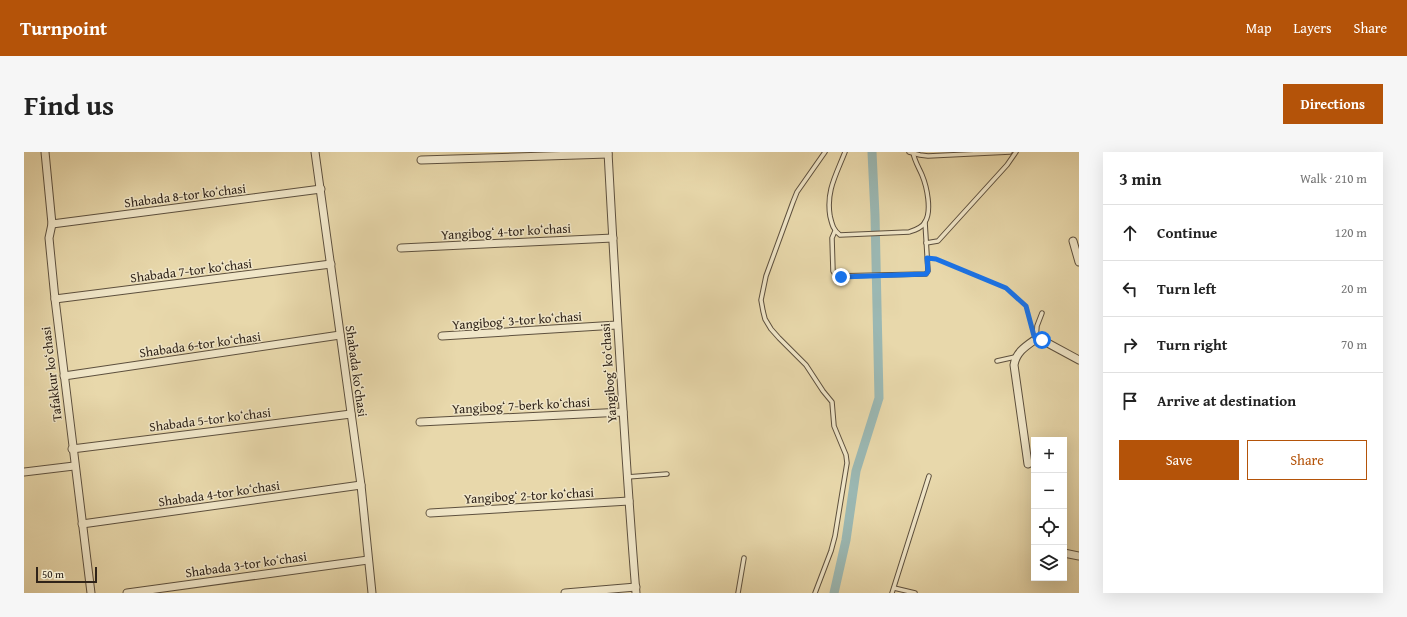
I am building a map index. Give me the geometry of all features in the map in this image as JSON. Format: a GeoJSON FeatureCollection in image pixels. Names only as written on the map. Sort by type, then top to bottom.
{"type":"FeatureCollection","features":[{"type":"Feature","properties":{"kind":"street","name":"Tafakkur koʻchasi"},"geometry":{"type":"LineString","coordinates":[[45,152],[52,224],[49,238],[54,299],[91,593]]}},
{"type":"Feature","properties":{"kind":"street","name":"Shabada koʻchasi"},"geometry":{"type":"LineString","coordinates":[[315,152],[351,414],[372,593]]}},
{"type":"Feature","properties":{"kind":"street"},"geometry":{"type":"LineString","coordinates":[[420,160],[608,153]]}},
{"type":"Feature","properties":{"kind":"street","name":"Yangibogʻ koʻchasi"},"geometry":{"type":"LineString","coordinates":[[608,153],[617,325],[636,590]]}},
{"type":"Feature","properties":{"kind":"street","name":"Shabada 8-tor koʻchasi"},"geometry":{"type":"LineString","coordinates":[[52,224],[321,190]]}},
{"type":"Feature","properties":{"kind":"street","name":"Yangibogʻ 4-tor koʻchasi"},"geometry":{"type":"LineString","coordinates":[[401,248],[613,238]]}},
{"type":"Feature","properties":{"kind":"street"},"geometry":{"type":"LineString","coordinates":[[1073,241],[1079,262]]}},
{"type":"Feature","properties":{"kind":"street","name":"Shabada 7-tor koʻchasi"},"geometry":{"type":"LineString","coordinates":[[54,299],[331,264]]}},
{"type":"Feature","properties":{"kind":"street","name":"Yangibogʻ 3-tor koʻchasi"},"geometry":{"type":"LineString","coordinates":[[442,336],[617,325]]}},
{"type":"Feature","properties":{"kind":"street","name":"Shabada 6-tor koʻchasi"},"geometry":{"type":"LineString","coordinates":[[64,376],[340,335]]}},
{"type":"Feature","properties":{"kind":"street"},"geometry":{"type":"LineString","coordinates":[[1028,464],[1014,365],[1015,357],[1024,347],[1036,339],[1042,340],[1079,360]]}},
{"type":"Feature","properties":{"kind":"street","name":"Yangibogʻ 7-berk koʻchasi"},"geometry":{"type":"LineString","coordinates":[[420,422],[623,412]]}},
{"type":"Feature","properties":{"kind":"street","name":"Shabada 5-tor koʻchasi"},"geometry":{"type":"LineString","coordinates":[[72,449],[351,414]]}},
{"type":"Feature","properties":{"kind":"street"},"geometry":{"type":"LineString","coordinates":[[24,472],[74,466]]}},
{"type":"Feature","properties":{"kind":"street","name":"Shabada 4-tor koʻchasi"},"geometry":{"type":"LineString","coordinates":[[82,524],[360,485]]}},
{"type":"Feature","properties":{"kind":"street","name":"Yangibogʻ 2-tor koʻchasi"},"geometry":{"type":"LineString","coordinates":[[430,513],[629,502]]}},
{"type":"Feature","properties":{"kind":"street"},"geometry":{"type":"LineString","coordinates":[[1067,554],[1079,556]]}},
{"type":"Feature","properties":{"kind":"street","name":"Shabada 3-tor koʻchasi"},"geometry":{"type":"LineString","coordinates":[[127,593],[368,560]]}},
{"type":"Feature","properties":{"kind":"street"},"geometry":{"type":"LineString","coordinates":[[565,593],[636,590]]}},
{"type":"Feature","properties":{"kind":"lane"},"geometry":{"type":"LineString","coordinates":[[815,593],[835,536],[847,463],[846,455],[834,426],[832,402],[806,366],[772,329],[766,319],[761,300],[766,276],[792,202],[797,192],[825,152]]}},
{"type":"Feature","properties":{"kind":"lane"},"geometry":{"type":"LineString","coordinates":[[845,152],[829,193],[828,207],[831,224],[835,231],[840,235],[909,232],[919,228],[925,222]]}},
{"type":"Feature","properties":{"kind":"lane"},"geometry":{"type":"LineString","coordinates":[[911,153],[928,156],[1010,152]]}},
{"type":"Feature","properties":{"kind":"lane"},"geometry":{"type":"LineString","coordinates":[[926,243],[938,241],[1007,165],[1016,152]]}},
{"type":"Feature","properties":{"kind":"lane"},"geometry":{"type":"LineString","coordinates":[[835,231],[832,238],[833,271],[836,276],[926,274],[928,271],[925,222],[928,211],[928,192],[922,175],[911,153]]}},
{"type":"Feature","properties":{"kind":"lane"},"geometry":{"type":"LineString","coordinates":[[1036,339],[1037,326],[1042,313]]}},
{"type":"Feature","properties":{"kind":"lane"},"geometry":{"type":"LineString","coordinates":[[997,361],[1015,357]]}},
{"type":"Feature","properties":{"kind":"lane"},"geometry":{"type":"LineString","coordinates":[[627,477],[666,474]]}},
{"type":"Feature","properties":{"kind":"lane"},"geometry":{"type":"LineString","coordinates":[[892,593],[929,476]]}},
{"type":"Feature","properties":{"kind":"lane"},"geometry":{"type":"LineString","coordinates":[[738,593],[744,558]]}},
{"type":"Feature","properties":{"kind":"lane"},"geometry":{"type":"LineString","coordinates":[[894,588],[915,593]]}},
{"type":"Feature","properties":{"kind":"path"},"geometry":{"type":"LineString","coordinates":[[927,258],[945,262],[1006,288],[1026,306],[1032,330],[1036,339]]}},
{"type":"Feature","properties":{"kind":"waterway"},"geometry":{"type":"LineString","coordinates":[[834,593],[846,540],[856,471],[879,398],[875,215],[872,152]]}},
{"type":"Feature","properties":{"kind":"route"},"geometry":{"type":"LineString","coordinates":[[841,277],[926,274],[928,271],[927,258],[936,259],[1006,288],[1026,306],[1034,336],[1036,339],[1042,340]]}}]}
